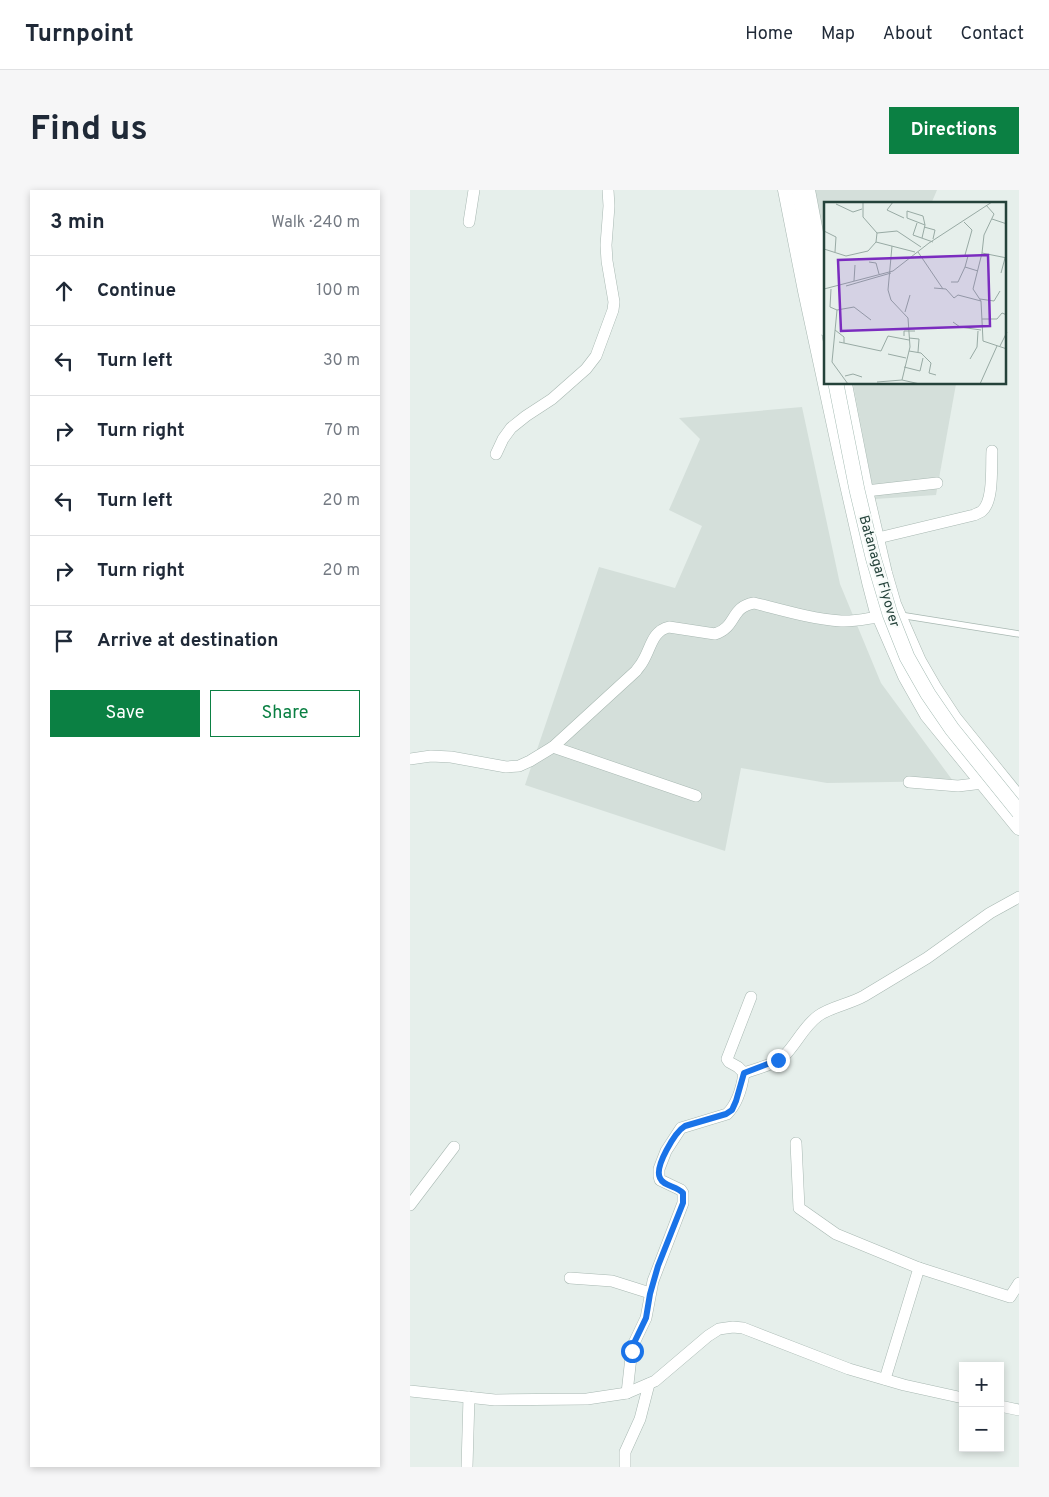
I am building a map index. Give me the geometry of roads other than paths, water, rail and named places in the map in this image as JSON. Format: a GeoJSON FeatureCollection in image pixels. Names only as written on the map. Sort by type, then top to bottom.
{"type":"FeatureCollection","features":[{"type":"Feature","properties":{"kind":"main road"},"geometry":{"type":"LineString","coordinates":[[798,190],[824,323]]}},
{"type":"Feature","properties":{"kind":"main road","name":"Batanagar Flyover"},"geometry":{"type":"LineString","coordinates":[[836,385],[873,557],[890,614],[907,657],[928,694],[952,730],[1019,812]]}},
{"type":"Feature","properties":{"kind":"street"},"geometry":{"type":"LineString","coordinates":[[469,222],[474,190]]}},
{"type":"Feature","properties":{"kind":"street"},"geometry":{"type":"LineString","coordinates":[[496,454],[503,438],[511,428],[552,399],[586,369],[596,356],[613,310],[614,302],[606,245],[609,206],[608,190]]}},
{"type":"Feature","properties":{"kind":"street"},"geometry":{"type":"LineString","coordinates":[[785,190],[824,379]]}},
{"type":"Feature","properties":{"kind":"street"},"geometry":{"type":"LineString","coordinates":[[808,190],[824,275]]}},
{"type":"Feature","properties":{"kind":"street"},"geometry":{"type":"LineString","coordinates":[[825,385],[869,582],[879,616],[906,676],[927,714],[1019,828]]}},
{"type":"Feature","properties":{"kind":"street"},"geometry":{"type":"LineString","coordinates":[[845,385],[866,491],[894,604],[919,661],[955,719],[1019,798]]}},
{"type":"Feature","properties":{"kind":"street"},"geometry":{"type":"LineString","coordinates":[[878,538],[974,515],[981,511],[989,497],[992,451]]}},
{"type":"Feature","properties":{"kind":"street"},"geometry":{"type":"LineString","coordinates":[[866,491],[936,482]]}},
{"type":"Feature","properties":{"kind":"street"},"geometry":{"type":"LineString","coordinates":[[410,759],[431,756],[451,757],[506,767],[519,766],[530,761],[553,747],[636,671],[643,662],[655,635],[662,629],[669,627],[715,634],[722,632],[728,627],[738,610],[745,604],[754,603],[840,621],[899,615]]}},
{"type":"Feature","properties":{"kind":"street"},"geometry":{"type":"LineString","coordinates":[[553,747],[696,796]]}},
{"type":"Feature","properties":{"kind":"street"},"geometry":{"type":"LineString","coordinates":[[909,782],[958,786],[983,783]]}},
{"type":"Feature","properties":{"kind":"street"},"geometry":{"type":"LineString","coordinates":[[744,1073],[784,1056],[803,1030],[819,1015],[854,1002],[927,958],[985,917],[1019,897]]}},
{"type":"Feature","properties":{"kind":"street"},"geometry":{"type":"LineString","coordinates":[[744,1073],[738,1067],[728,1062],[727,1059],[752,997]]}},
{"type":"Feature","properties":{"kind":"street"},"geometry":{"type":"LineString","coordinates":[[628,1393],[634,1343],[646,1318],[658,1266],[684,1197],[681,1190],[660,1180],[658,1176],[666,1151],[681,1128],[719,1117],[732,1110],[744,1073]]}},
{"type":"Feature","properties":{"kind":"street"},"geometry":{"type":"LineString","coordinates":[[796,1143],[799,1208],[836,1234],[919,1268],[1010,1297],[1019,1283]]}},
{"type":"Feature","properties":{"kind":"street"},"geometry":{"type":"LineString","coordinates":[[410,1205],[454,1147]]}},
{"type":"Feature","properties":{"kind":"street"},"geometry":{"type":"LineString","coordinates":[[885,1379],[919,1268]]}},
{"type":"Feature","properties":{"kind":"street"},"geometry":{"type":"LineString","coordinates":[[570,1278],[612,1281],[650,1294]]}},
{"type":"Feature","properties":{"kind":"street"},"geometry":{"type":"LineString","coordinates":[[410,1391],[495,1400],[587,1399],[628,1393],[655,1381],[708,1336],[719,1329],[733,1327],[743,1328],[848,1369],[959,1397]]}},
{"type":"Feature","properties":{"kind":"street"},"geometry":{"type":"LineString","coordinates":[[625,1467],[625,1452],[640,1419],[649,1384]]}},
{"type":"Feature","properties":{"kind":"street"},"geometry":{"type":"LineString","coordinates":[[468,1467],[469,1397]]}},
{"type":"Feature","properties":{"kind":"street"},"geometry":{"type":"LineString","coordinates":[[1004,1407],[1019,1410]]}},
{"type":"Feature","properties":{"kind":"lane"},"geometry":{"type":"LineString","coordinates":[[899,615],[1019,634]]}}]}
